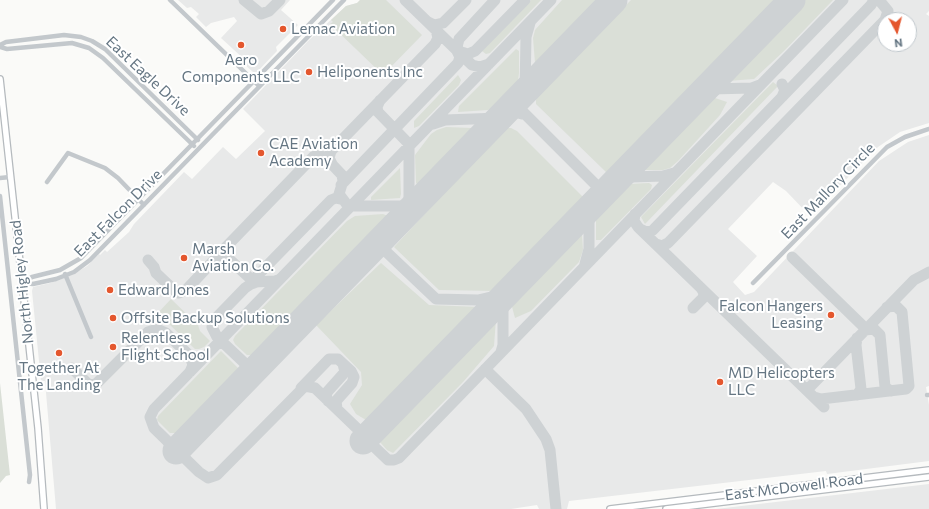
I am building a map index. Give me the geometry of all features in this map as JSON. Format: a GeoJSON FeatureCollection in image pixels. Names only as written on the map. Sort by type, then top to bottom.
{"type":"FeatureCollection","features":[{"type":"Feature","properties":{"kind":"main road","name":"North Higley Road"},"geometry":{"type":"LineString","coordinates":[[0,79],[38,428],[44,509]]}},
{"type":"Feature","properties":{"kind":"main road","name":"East McDowell Road"},"geometry":{"type":"LineString","coordinates":[[610,509],[929,470]]}},
{"type":"Feature","properties":{"kind":"main road","name":"East McDowell Road"},"geometry":{"type":"LineString","coordinates":[[666,509],[929,477]]}},
{"type":"Feature","properties":{"kind":"main road"},"geometry":{"type":"LineString","coordinates":[[823,483],[823,490]]}},
{"type":"Feature","properties":{"kind":"street"},"geometry":{"type":"LineString","coordinates":[[170,0],[259,86]]}},
{"type":"Feature","properties":{"kind":"street","name":"East Falcon Drive"},"geometry":{"type":"LineString","coordinates":[[22,283],[32,277],[48,274],[62,269],[86,254],[333,0]]}},
{"type":"Feature","properties":{"kind":"street","name":"East Falcon Drive"},"geometry":{"type":"LineString","coordinates":[[22,283],[33,284],[65,276],[80,268],[90,260],[344,0]]}},
{"type":"Feature","properties":{"kind":"street","name":"East Eagle Drive"},"geometry":{"type":"LineString","coordinates":[[0,46],[6,42],[64,35],[87,39],[104,49],[202,144]]}},
{"type":"Feature","properties":{"kind":"street","name":"East Eagle Drive"},"geometry":{"type":"LineString","coordinates":[[0,46],[7,49],[65,43],[84,45],[98,53],[197,150]]}},
{"type":"Feature","properties":{"kind":"street"},"geometry":{"type":"LineString","coordinates":[[144,97],[149,92]]}},
{"type":"Feature","properties":{"kind":"street","name":"East Mallory Circle"},"geometry":{"type":"LineString","coordinates":[[753,284],[887,147],[905,137],[929,129]]}},
{"type":"Feature","properties":{"kind":"street"},"geometry":{"type":"LineString","coordinates":[[47,182],[68,153],[105,168],[140,199],[144,205]]}},
{"type":"Feature","properties":{"kind":"street"},"geometry":{"type":"LineString","coordinates":[[0,178],[10,178]]}},
{"type":"Feature","properties":{"kind":"street","name":"North Higley Road"},"geometry":{"type":"LineString","coordinates":[[0,196],[30,475],[29,482]]}},
{"type":"Feature","properties":{"kind":"street"},"geometry":{"type":"LineString","coordinates":[[62,269],[91,337]]}},
{"type":"Feature","properties":{"kind":"shaded area"},"geometry":{"type":"Polygon","coordinates":[[[178,0],[290,0],[281,10],[298,25],[276,47],[277,51],[257,72],[253,72],[244,64],[245,60],[221,38],[237,21],[234,17],[211,23],[206,27],[196,17],[199,14],[191,7],[187,8],[178,0]]]}},
{"type":"Feature","properties":{"kind":"shaded area"},"geometry":{"type":"Polygon","coordinates":[[[360,0],[929,0],[929,11],[926,14],[929,16],[929,123],[900,132],[878,147],[810,216],[786,191],[773,182],[728,229],[757,256],[733,282],[745,295],[754,292],[879,161],[908,142],[929,135],[929,386],[926,387],[929,405],[929,461],[827,474],[826,471],[569,501],[567,509],[539,509],[537,505],[511,509],[56,509],[45,381],[41,381],[32,291],[33,287],[72,275],[87,266],[105,250],[107,252],[129,232],[134,224],[184,172],[192,179],[223,147],[236,159],[265,131],[243,109],[308,41],[346,6],[357,3],[360,0]]]}},
{"type":"Feature","properties":{"kind":"shaded area"},"geometry":{"type":"Polygon","coordinates":[[[360,0],[386,0],[422,35],[383,75],[330,24],[333,22],[331,20],[346,6],[357,3],[360,0]]]}},
{"type":"Feature","properties":{"kind":"shaded area"},"geometry":{"type":"Polygon","coordinates":[[[531,0],[541,0],[490,53],[486,54],[482,51],[531,0]]]}},
{"type":"Feature","properties":{"kind":"shaded area"},"geometry":{"type":"Polygon","coordinates":[[[562,0],[598,0],[535,63],[533,38],[535,30],[562,0]]]}},
{"type":"Feature","properties":{"kind":"shaded area"},"geometry":{"type":"Polygon","coordinates":[[[631,0],[778,0],[613,171],[606,172],[536,104],[536,100],[537,96],[631,0]]]}},
{"type":"Feature","properties":{"kind":"shaded area"},"geometry":{"type":"Polygon","coordinates":[[[805,0],[833,0],[784,51],[754,79],[727,81],[805,0]]]}},
{"type":"Feature","properties":{"kind":"shaded area"},"geometry":{"type":"Polygon","coordinates":[[[516,49],[519,51],[519,73],[518,81],[513,88],[495,106],[488,110],[458,112],[459,106],[516,49]]]}},
{"type":"Feature","properties":{"kind":"shaded area"},"geometry":{"type":"Polygon","coordinates":[[[458,75],[461,80],[459,85],[419,126],[414,128],[414,121],[458,75]]]}},
{"type":"Feature","properties":{"kind":"shaded area"},"geometry":{"type":"Polygon","coordinates":[[[773,82],[778,86],[645,224],[641,217],[773,82]]]}},
{"type":"Feature","properties":{"kind":"shaded area"},"geometry":{"type":"Polygon","coordinates":[[[715,98],[727,102],[720,115],[678,161],[670,168],[663,170],[643,170],[643,167],[709,99],[715,98]]]}},
{"type":"Feature","properties":{"kind":"shaded area"},"geometry":{"type":"Polygon","coordinates":[[[446,127],[472,128],[418,185],[416,183],[415,155],[431,134],[446,127]]]}},
{"type":"Feature","properties":{"kind":"shaded area"},"geometry":{"type":"Polygon","coordinates":[[[505,128],[511,128],[517,131],[582,196],[583,200],[496,291],[439,290],[394,247],[505,128]]]}},
{"type":"Feature","properties":{"kind":"shaded area"},"geometry":{"type":"Polygon","coordinates":[[[400,168],[400,198],[371,200],[371,197],[400,168]]]}},
{"type":"Feature","properties":{"kind":"shaded area"},"geometry":{"type":"Polygon","coordinates":[[[649,183],[652,185],[651,189],[601,240],[596,240],[596,216],[628,184],[649,183]]]}},
{"type":"Feature","properties":{"kind":"shaded area"},"geometry":{"type":"Polygon","coordinates":[[[383,214],[388,216],[254,355],[247,355],[235,344],[233,340],[235,336],[347,221],[355,216],[383,214]]]}},
{"type":"Feature","properties":{"kind":"shaded area"},"geometry":{"type":"Polygon","coordinates":[[[580,233],[582,234],[583,250],[579,262],[531,311],[515,318],[511,303],[580,233]]]}},
{"type":"Feature","properties":{"kind":"shaded area"},"geometry":{"type":"Polygon","coordinates":[[[381,263],[429,305],[480,307],[378,413],[366,420],[356,414],[350,404],[362,385],[361,372],[316,325],[381,263]]]}},
{"type":"Feature","properties":{"kind":"shaded area"},"geometry":{"type":"Polygon","coordinates":[[[171,299],[198,325],[200,331],[210,341],[204,347],[195,349],[169,324],[162,321],[157,314],[171,299]]]}},
{"type":"Feature","properties":{"kind":"shaded area"},"geometry":{"type":"Polygon","coordinates":[[[496,319],[494,346],[463,382],[393,453],[387,450],[380,442],[381,437],[496,319]]]}},
{"type":"Feature","properties":{"kind":"shaded area"},"geometry":{"type":"Polygon","coordinates":[[[221,351],[239,369],[177,433],[170,433],[157,420],[158,416],[221,351]]]}},
{"type":"Feature","properties":{"kind":"shaded area"},"geometry":{"type":"Polygon","coordinates":[[[0,383],[10,475],[6,476],[0,483],[0,383]]]}},
{"type":"Feature","properties":{"kind":"shaded area"},"geometry":{"type":"Polygon","coordinates":[[[929,484],[929,509],[716,509],[929,484]]]}},
{"type":"Feature","properties":{"kind":"taxiway"},"geometry":{"type":"LineString","coordinates":[[244,0],[261,14],[269,11],[280,0]]}},
{"type":"Feature","properties":{"kind":"taxiway"},"geometry":{"type":"LineString","coordinates":[[405,0],[472,65],[480,67],[489,64]]}},
{"type":"Feature","properties":{"kind":"taxiway"},"geometry":{"type":"LineString","coordinates":[[428,22],[434,25],[443,23],[466,0]]}},
{"type":"Feature","properties":{"kind":"taxiway"},"geometry":{"type":"LineString","coordinates":[[461,54],[457,47],[459,39],[495,0]]}},
{"type":"Feature","properties":{"kind":"taxiway"},"geometry":{"type":"LineString","coordinates":[[458,51],[468,54],[475,51],[525,0]]}},
{"type":"Feature","properties":{"kind":"taxiway"},"geometry":{"type":"LineString","coordinates":[[367,438],[315,388],[305,386],[217,475],[208,478],[199,472],[154,428],[150,417],[154,409],[551,0]]}},
{"type":"Feature","properties":{"kind":"taxiway"},"geometry":{"type":"LineString","coordinates":[[366,439],[388,460],[399,458],[843,0]]}},
{"type":"Feature","properties":{"kind":"taxiway"},"geometry":{"type":"LineString","coordinates":[[782,97],[871,5],[874,0]]}},
{"type":"Feature","properties":{"kind":"taxiway"},"geometry":{"type":"LineString","coordinates":[[879,0],[888,12]]}},
{"type":"Feature","properties":{"kind":"taxiway"},"geometry":{"type":"LineString","coordinates":[[530,23],[526,37],[525,92],[519,102],[519,108],[597,186],[604,188],[613,184]]}},
{"type":"Feature","properties":{"kind":"taxiway"},"geometry":{"type":"LineString","coordinates":[[656,244],[662,246],[668,243],[877,28]]}},
{"type":"Feature","properties":{"kind":"taxiway"},"geometry":{"type":"LineString","coordinates":[[332,164],[329,158],[331,151],[435,44],[438,38],[436,30]]}},
{"type":"Feature","properties":{"kind":"taxiway"},"geometry":{"type":"LineString","coordinates":[[341,185],[458,63],[460,57],[457,51]]}},
{"type":"Feature","properties":{"kind":"taxiway"},"geometry":{"type":"LineString","coordinates":[[640,229],[646,232],[653,230],[782,97],[785,90],[782,84]]}},
{"type":"Feature","properties":{"kind":"taxiway"},"geometry":{"type":"LineString","coordinates":[[700,94],[710,89],[752,88],[760,85]]}},
{"type":"Feature","properties":{"kind":"taxiway"},"geometry":{"type":"LineString","coordinates":[[380,100],[377,107],[378,112],[409,144],[409,212]]}},
{"type":"Feature","properties":{"kind":"taxiway"},"geometry":{"type":"LineString","coordinates":[[433,124],[445,120],[500,118],[512,111],[522,114]]}},
{"type":"Feature","properties":{"kind":"taxiway"},"geometry":{"type":"LineString","coordinates":[[228,258],[225,253],[226,247],[313,157],[317,155],[325,157],[342,175],[343,181],[339,194],[348,206],[414,206]]}},
{"type":"Feature","properties":{"kind":"taxiway"},"geometry":{"type":"LineString","coordinates":[[617,180],[632,177],[663,176],[674,173]]}},
{"type":"Feature","properties":{"kind":"taxiway"},"geometry":{"type":"LineString","coordinates":[[595,203],[598,197],[597,186]]}},
{"type":"Feature","properties":{"kind":"taxiway"},"geometry":{"type":"LineString","coordinates":[[252,281],[331,200],[336,198],[341,199]]}},
{"type":"Feature","properties":{"kind":"taxiway"},"geometry":{"type":"LineString","coordinates":[[585,264],[589,249],[589,209]]}},
{"type":"Feature","properties":{"kind":"taxiway"},"geometry":{"type":"LineString","coordinates":[[635,214],[634,221],[638,227],[824,407]]}},
{"type":"Feature","properties":{"kind":"taxiway"},"geometry":{"type":"LineString","coordinates":[[378,244],[436,299],[478,300],[508,293]]}},
{"type":"Feature","properties":{"kind":"taxiway"},"geometry":{"type":"LineString","coordinates":[[148,260],[154,267],[156,273],[179,293],[186,290],[215,259],[222,256],[228,258],[254,282],[275,281],[280,279]]}},
{"type":"Feature","properties":{"kind":"taxiway"},"geometry":{"type":"LineString","coordinates":[[792,257],[866,329]]}},
{"type":"Feature","properties":{"kind":"taxiway"},"geometry":{"type":"LineString","coordinates":[[807,390],[914,280],[929,272]]}},
{"type":"Feature","properties":{"kind":"taxiway"},"geometry":{"type":"LineString","coordinates":[[254,372],[217,337],[212,327],[215,319],[245,288],[257,282]]}},
{"type":"Feature","properties":{"kind":"taxiway"},"geometry":{"type":"LineString","coordinates":[[693,308],[703,298],[704,293],[701,288]]}},
{"type":"Feature","properties":{"kind":"taxiway"},"geometry":{"type":"LineString","coordinates":[[501,352],[503,345],[503,302],[508,293]]}},
{"type":"Feature","properties":{"kind":"taxiway"},"geometry":{"type":"LineString","coordinates":[[814,397],[821,399],[906,389],[909,386],[902,312],[896,306],[887,307]]}},
{"type":"Feature","properties":{"kind":"taxiway"},"geometry":{"type":"LineString","coordinates":[[72,368],[88,384],[95,385],[148,332],[157,329],[166,333],[190,356],[193,365],[190,372]]}},
{"type":"Feature","properties":{"kind":"taxiway"},"geometry":{"type":"LineString","coordinates":[[865,330],[874,329],[880,335],[885,387],[891,391]]}},
{"type":"Feature","properties":{"kind":"taxiway"},"geometry":{"type":"LineString","coordinates":[[857,338],[856,345],[861,389],[857,395]]}},
{"type":"Feature","properties":{"kind":"taxiway"},"geometry":{"type":"LineString","coordinates":[[301,388],[329,359],[338,359],[351,371],[354,377],[352,383],[336,401],[337,409]]}},
{"type":"Feature","properties":{"kind":"taxiway"},"geometry":{"type":"LineString","coordinates":[[328,401],[326,395],[328,391],[345,372],[343,364]]}},
{"type":"Feature","properties":{"kind":"taxiway"},"geometry":{"type":"LineString","coordinates":[[485,369],[526,409],[546,439],[550,450],[556,509]]}},
{"type":"Feature","properties":{"kind":"runway"},"geometry":{"type":"LineString","coordinates":[[176,451],[614,0]]}},
{"type":"Feature","properties":{"kind":"runway"},"geometry":{"type":"LineString","coordinates":[[363,441],[792,0]]}},
{"type":"Feature","properties":{"kind":"place","name":"Lemac Aviation"},"geometry":{"type":"Point","coordinates":[283,29]}},
{"type":"Feature","properties":{"kind":"place","name":"Aero Components LLC"},"geometry":{"type":"Point","coordinates":[241,45]}},
{"type":"Feature","properties":{"kind":"place","name":"Heliponents Inc"},"geometry":{"type":"Point","coordinates":[309,72]}},
{"type":"Feature","properties":{"kind":"place","name":"CAE Aviation Academy"},"geometry":{"type":"Point","coordinates":[261,153]}},
{"type":"Feature","properties":{"kind":"place","name":"Marsh Aviation Co."},"geometry":{"type":"Point","coordinates":[184,258]}},
{"type":"Feature","properties":{"kind":"place","name":"Edward Jones"},"geometry":{"type":"Point","coordinates":[110,290]}},
{"type":"Feature","properties":{"kind":"place","name":"Falcon Hangers Leasing"},"geometry":{"type":"Point","coordinates":[831,315]}},
{"type":"Feature","properties":{"kind":"place","name":"Offsite Backup Solutions"},"geometry":{"type":"Point","coordinates":[113,318]}},
{"type":"Feature","properties":{"kind":"place","name":"Relentless Flight School"},"geometry":{"type":"Point","coordinates":[113,347]}},
{"type":"Feature","properties":{"kind":"place","name":"Together At The Landing"},"geometry":{"type":"Point","coordinates":[59,353]}},
{"type":"Feature","properties":{"kind":"place","name":"MD Helicopters LLC"},"geometry":{"type":"Point","coordinates":[720,382]}}]}
